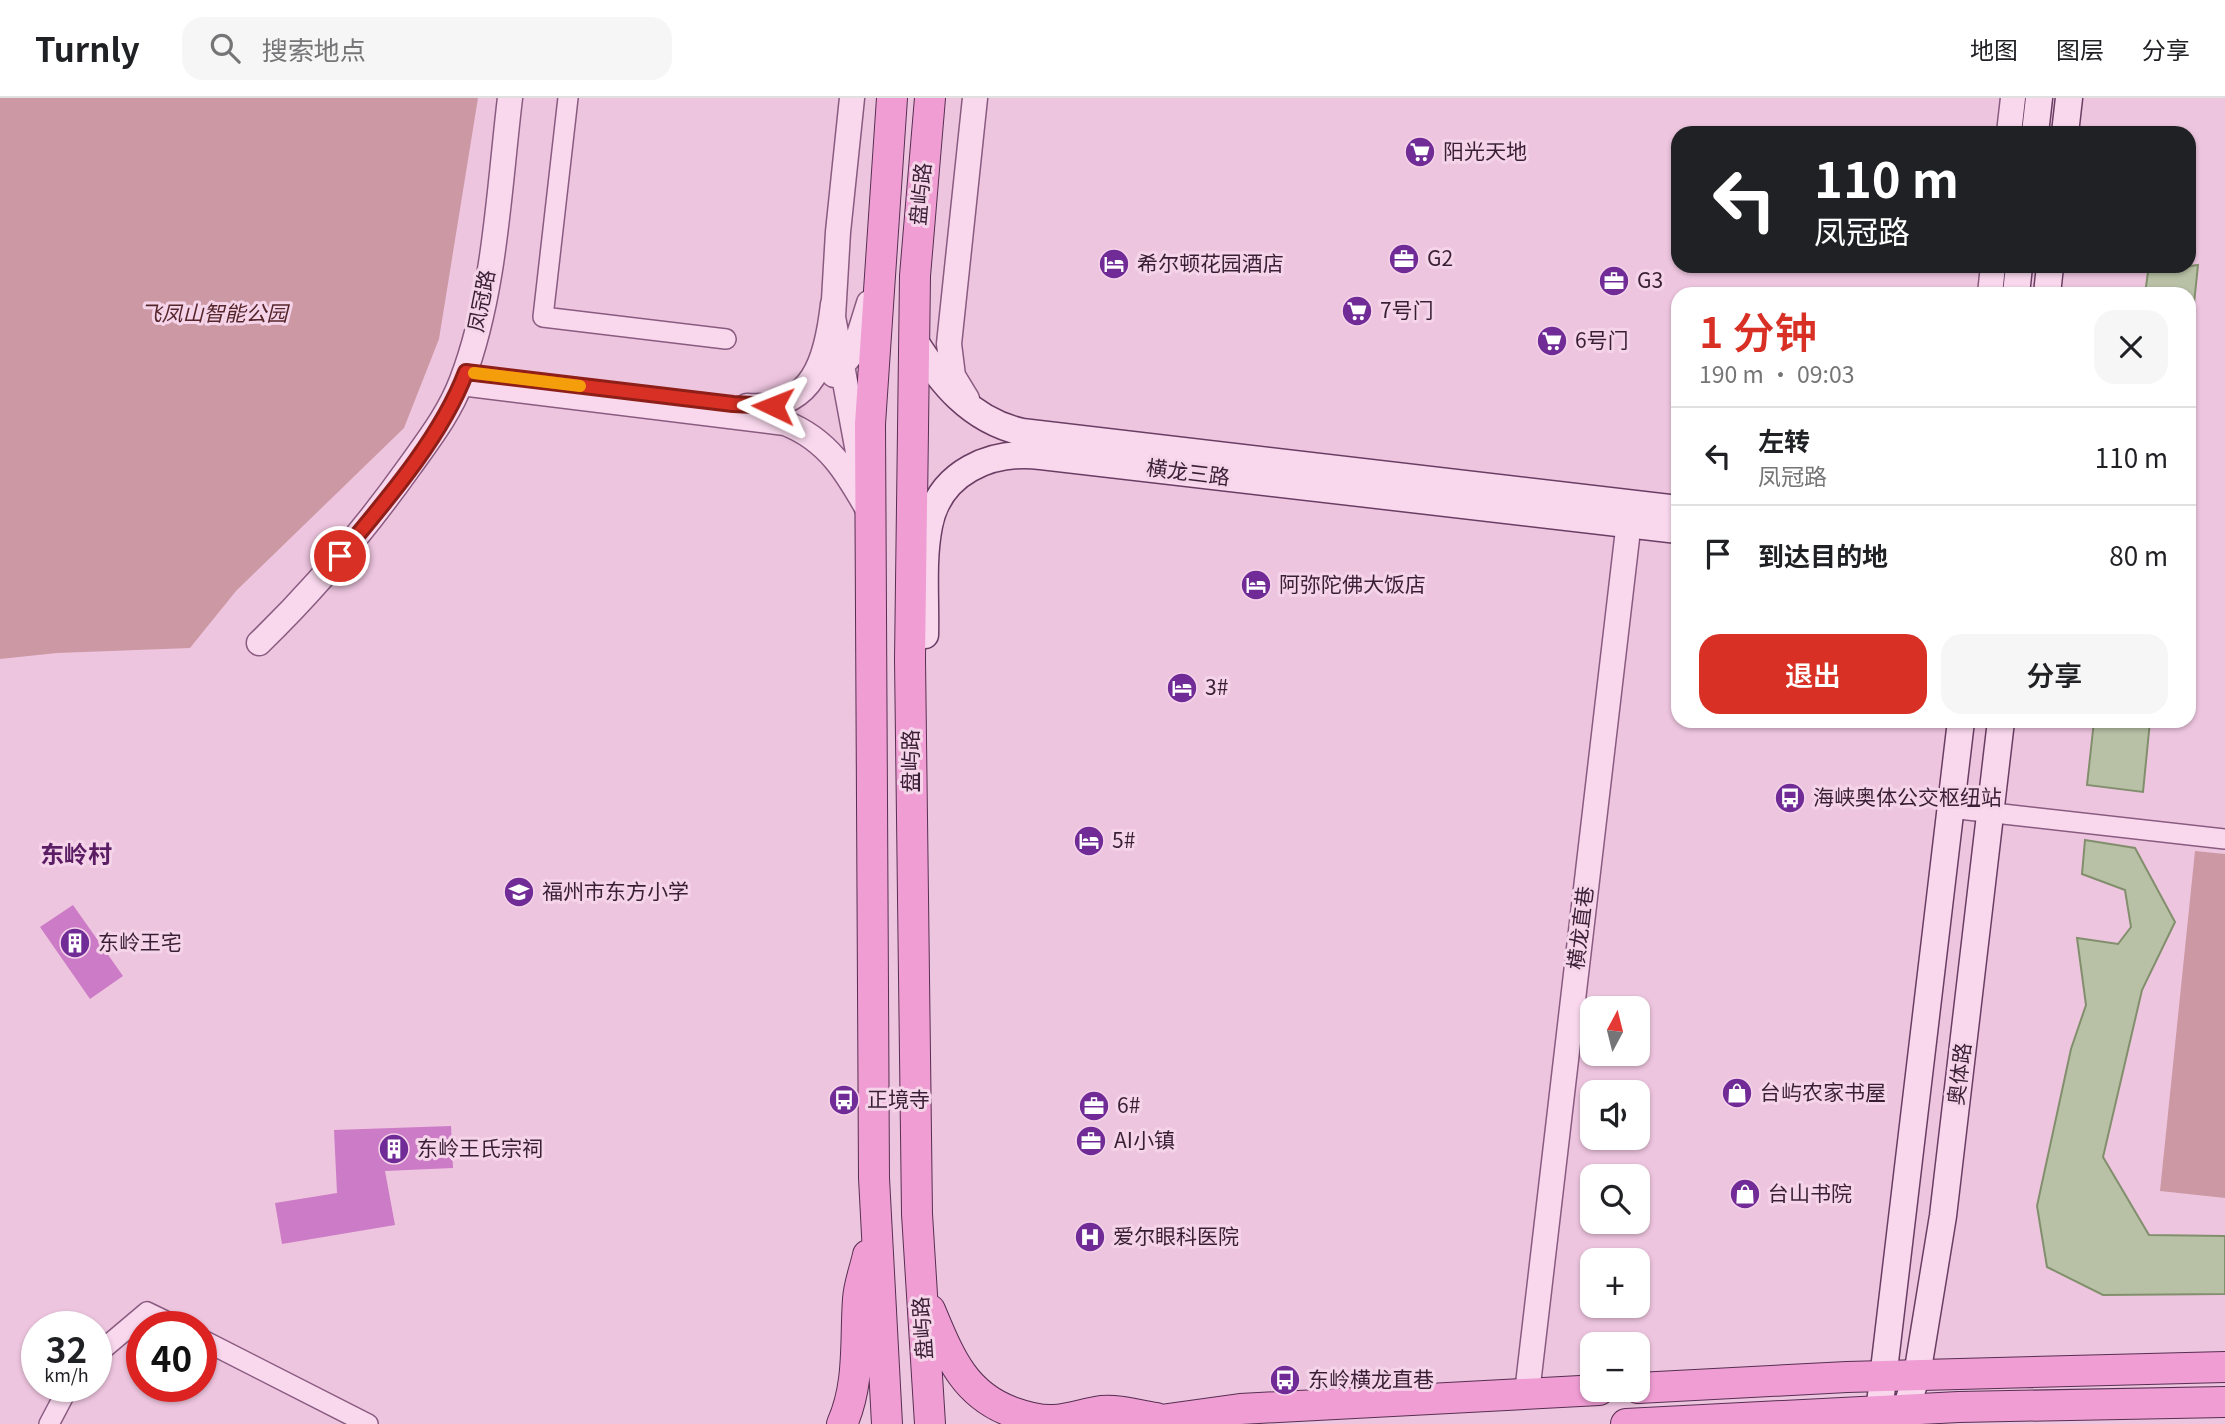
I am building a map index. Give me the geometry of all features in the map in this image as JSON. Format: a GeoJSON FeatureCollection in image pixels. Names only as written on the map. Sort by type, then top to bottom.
{"type":"FeatureCollection","features":[{"type":"Feature","properties":{"kind":"main road","name":"盘屿路"},"geometry":{"type":"LineString","coordinates":[[887,1424],[875,1228],[870,424],[892,98]]}},
{"type":"Feature","properties":{"kind":"main road","name":"盘屿路"},"geometry":{"type":"LineString","coordinates":[[930,98],[915,265],[911,723],[916,1161],[920,1287],[930,1424]]}},
{"type":"Feature","properties":{"kind":"main road"},"geometry":{"type":"LineString","coordinates":[[2036,126],[2039,98]]}},
{"type":"Feature","properties":{"kind":"main road"},"geometry":{"type":"LineString","coordinates":[[2066,126],[2069,98]]}},
{"type":"Feature","properties":{"kind":"main road","name":"横龙三路"},"geometry":{"type":"LineString","coordinates":[[914,340],[943,384],[980,416],[1008,429],[1630,514],[1671,528]]}},
{"type":"Feature","properties":{"kind":"main road","name":"横龙三路"},"geometry":{"type":"LineString","coordinates":[[911,723],[925,636],[927,544],[932,512],[940,495],[957,477],[971,466],[988,459],[1032,455],[1630,514],[1671,510]]}},
{"type":"Feature","properties":{"kind":"main road","name":"奥体路"},"geometry":{"type":"LineString","coordinates":[[1892,1417],[1886,1376],[1960,728]]}},
{"type":"Feature","properties":{"kind":"main road","name":"奥体路"},"geometry":{"type":"LineString","coordinates":[[1892,1417],[1917,1375],[1943,1216],[2000,728]]}},
{"type":"Feature","properties":{"kind":"main road"},"geometry":{"type":"LineString","coordinates":[[842,1424],[853,1393],[857,1361],[858,1296],[875,1228]]}},
{"type":"Feature","properties":{"kind":"main road"},"geometry":{"type":"LineString","coordinates":[[920,1287],[947,1351],[963,1379],[982,1397],[1004,1409],[1043,1420],[1105,1410],[1163,1419]]}},
{"type":"Feature","properties":{"kind":"main road"},"geometry":{"type":"LineString","coordinates":[[1650,1387],[1886,1376],[2225,1367]]}},
{"type":"Feature","properties":{"kind":"main road"},"geometry":{"type":"LineString","coordinates":[[1132,1424],[1240,1409],[1580,1391]]}},
{"type":"Feature","properties":{"kind":"main road"},"geometry":{"type":"LineString","coordinates":[[1626,1424],[1892,1417],[2225,1402]]}},
{"type":"Feature","properties":{"kind":"street","name":"凤冠路"},"geometry":{"type":"LineString","coordinates":[[259,643],[321,579],[381,506],[443,419],[463,377],[485,287],[510,98]]}},
{"type":"Feature","properties":{"kind":"street"},"geometry":{"type":"LineString","coordinates":[[568,98],[543,317],[726,340]]}},
{"type":"Feature","properties":{"kind":"street"},"geometry":{"type":"LineString","coordinates":[[794,398],[806,385],[825,354],[833,304],[852,98]]}},
{"type":"Feature","properties":{"kind":"street"},"geometry":{"type":"LineString","coordinates":[[975,98],[949,344],[953,376],[961,392],[980,416]]}},
{"type":"Feature","properties":{"kind":"street"},"geometry":{"type":"LineString","coordinates":[[2010,126],[2013,98]]}},
{"type":"Feature","properties":{"kind":"street"},"geometry":{"type":"LineString","coordinates":[[463,377],[756,406],[782,404],[823,383],[841,368],[859,340],[880,254]]}},
{"type":"Feature","properties":{"kind":"street"},"geometry":{"type":"LineString","coordinates":[[833,304],[841,368],[870,513]]}},
{"type":"Feature","properties":{"kind":"street"},"geometry":{"type":"LineString","coordinates":[[463,377],[785,424],[811,435],[834,456],[870,513]]}},
{"type":"Feature","properties":{"kind":"street","name":"横龙直巷"},"geometry":{"type":"LineString","coordinates":[[1527,1393],[1630,514]]}},
{"type":"Feature","properties":{"kind":"street"},"geometry":{"type":"LineString","coordinates":[[1951,808],[2225,839]]}},
{"type":"Feature","properties":{"kind":"street"},"geometry":{"type":"LineString","coordinates":[[112,1341],[126,1329]]}},
{"type":"Feature","properties":{"kind":"street"},"geometry":{"type":"LineString","coordinates":[[217,1347],[368,1424]]}},
{"type":"Feature","properties":{"kind":"street"},"geometry":{"type":"LineString","coordinates":[[49,1424],[61,1402]]}},
{"type":"Feature","properties":{"kind":"green space","name":"飞凤山智能公园"},"geometry":{"type":"Polygon","coordinates":[[[0,98],[478,98],[439,339],[404,428],[236,591],[190,648],[57,653],[0,659],[0,98]]]}},
{"type":"Feature","properties":{"kind":"green space"},"geometry":{"type":"Polygon","coordinates":[[[2195,851],[2225,854],[2225,1198],[2160,1191],[2195,851]]]}},
{"type":"Feature","properties":{"kind":"shaded area"},"geometry":{"type":"Polygon","coordinates":[[[2198,265],[2196,287],[2146,287],[2148,273],[2196,273],[2198,265]]]}},
{"type":"Feature","properties":{"kind":"shaded area"},"geometry":{"type":"Polygon","coordinates":[[[2093,728],[2149,728],[2143,792],[2087,785],[2093,728]]]}},
{"type":"Feature","properties":{"kind":"shaded area"},"geometry":{"type":"Polygon","coordinates":[[[2085,840],[2135,848],[2175,922],[2142,990],[2103,1157],[2149,1235],[2225,1236],[2225,1294],[2103,1295],[2047,1267],[2037,1206],[2071,1049],[2086,1005],[2077,938],[2118,944],[2131,927],[2125,890],[2082,874],[2085,840]]]}},
{"type":"Feature","properties":{"kind":"building","name":"东岭王宅"},"geometry":{"type":"Polygon","coordinates":[[[73,905],[123,976],[90,999],[40,927],[73,905]]]}},
{"type":"Feature","properties":{"kind":"building"},"geometry":{"type":"Polygon","coordinates":[[[451,1126],[453,1168],[385,1171],[395,1225],[282,1244],[275,1203],[337,1193],[334,1130],[451,1126]]]}},
{"type":"Feature","properties":{"kind":"slow traffic"},"geometry":{"type":"LineString","coordinates":[[474,373],[580,386]]}},
{"type":"Feature","properties":{"kind":"place","name":"阳光天地"},"geometry":{"type":"Point","coordinates":[1420,152]}},
{"type":"Feature","properties":{"kind":"place","name":"G2"},"geometry":{"type":"Point","coordinates":[1404,259]}},
{"type":"Feature","properties":{"kind":"place","name":"希尔顿花园酒店"},"geometry":{"type":"Point","coordinates":[1114,264]}},
{"type":"Feature","properties":{"kind":"place","name":"G3"},"geometry":{"type":"Point","coordinates":[1614,281]}},
{"type":"Feature","properties":{"kind":"place","name":"7号门"},"geometry":{"type":"Point","coordinates":[1357,311]}},
{"type":"Feature","properties":{"kind":"place","name":"6号门"},"geometry":{"type":"Point","coordinates":[1552,341]}},
{"type":"Feature","properties":{"kind":"place","name":"阿弥陀佛大饭店"},"geometry":{"type":"Point","coordinates":[1256,585]}},
{"type":"Feature","properties":{"kind":"place","name":"3#"},"geometry":{"type":"Point","coordinates":[1182,688]}},
{"type":"Feature","properties":{"kind":"place","name":"海峡奥体公交枢纽站"},"geometry":{"type":"Point","coordinates":[1790,798]}},
{"type":"Feature","properties":{"kind":"place","name":"5#"},"geometry":{"type":"Point","coordinates":[1089,841]}},
{"type":"Feature","properties":{"kind":"place","name":"福州市东方小学"},"geometry":{"type":"Point","coordinates":[519,892]}},
{"type":"Feature","properties":{"kind":"place","name":"东岭王宅"},"geometry":{"type":"Point","coordinates":[75,943]}},
{"type":"Feature","properties":{"kind":"place","name":"台屿农家书屋"},"geometry":{"type":"Point","coordinates":[1737,1093]}},
{"type":"Feature","properties":{"kind":"place","name":"正境寺"},"geometry":{"type":"Point","coordinates":[844,1100]}},
{"type":"Feature","properties":{"kind":"place","name":"6#"},"geometry":{"type":"Point","coordinates":[1094,1106]}},
{"type":"Feature","properties":{"kind":"place","name":"AI小镇"},"geometry":{"type":"Point","coordinates":[1091,1141]}},
{"type":"Feature","properties":{"kind":"place","name":"东岭王氏宗祠"},"geometry":{"type":"Point","coordinates":[394,1149]}},
{"type":"Feature","properties":{"kind":"place","name":"台山书院"},"geometry":{"type":"Point","coordinates":[1745,1194]}},
{"type":"Feature","properties":{"kind":"place","name":"爱尔眼科医院"},"geometry":{"type":"Point","coordinates":[1090,1237]}},
{"type":"Feature","properties":{"kind":"place","name":"东岭横龙直巷"},"geometry":{"type":"Point","coordinates":[1285,1380]}},
{"type":"Feature","properties":{"kind":"district","name":"东岭村"},"geometry":{"type":"Point","coordinates":[76,855]}},
{"type":"Feature","properties":{"kind":"route"},"geometry":{"type":"LineString","coordinates":[[340,556],[381,506],[435,431],[451,406],[466,372],[733,404],[773,406]]}}]}
